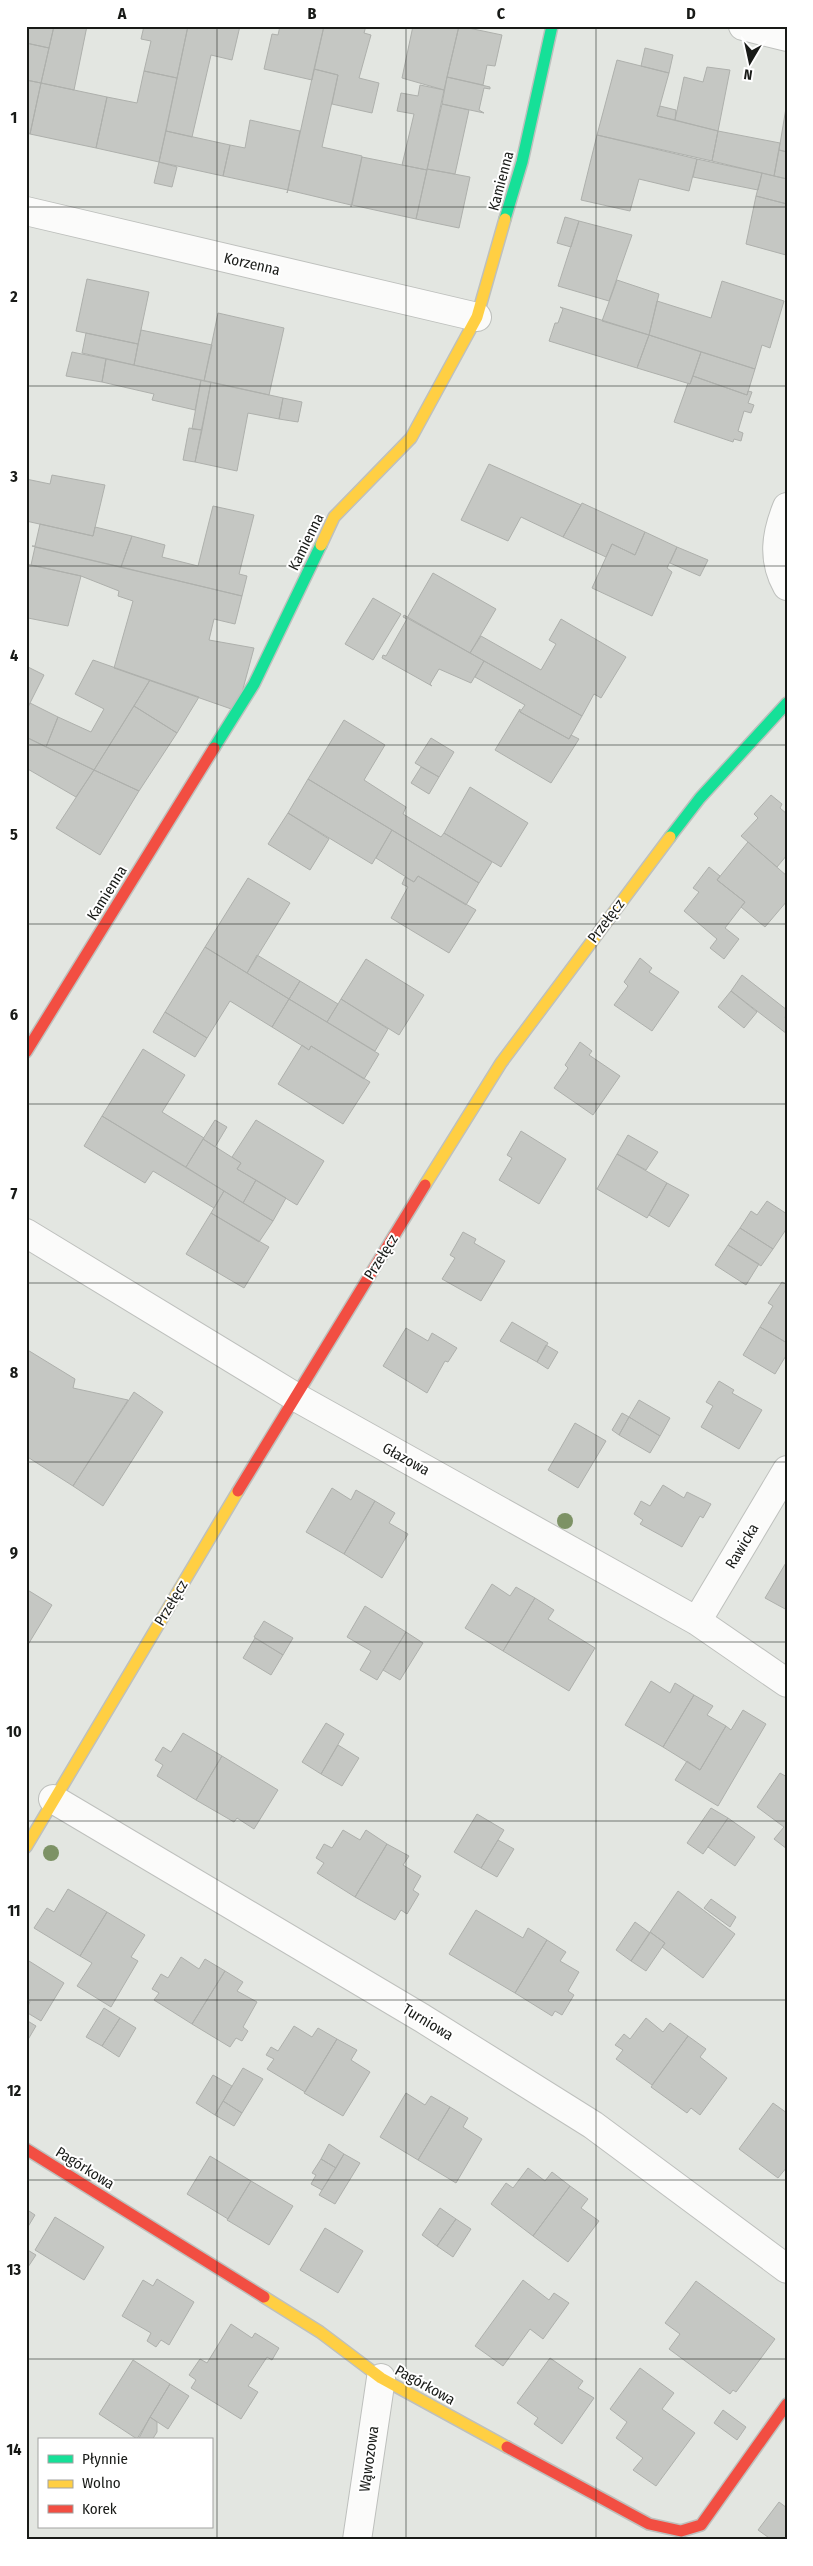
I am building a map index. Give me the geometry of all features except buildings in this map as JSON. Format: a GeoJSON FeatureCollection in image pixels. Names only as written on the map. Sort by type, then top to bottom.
{"type":"FeatureCollection","features":[{"type":"Feature","properties":{"kind":"street","name":"Kamienna"},"geometry":{"type":"LineString","coordinates":[[26,1052],[254,684],[334,518],[411,438],[477,318],[522,162],[552,26]]}},
{"type":"Feature","properties":{"kind":"street"},"geometry":{"type":"LineString","coordinates":[[744,26],[787,37]]}},
{"type":"Feature","properties":{"kind":"street","name":"Korzenna"},"geometry":{"type":"LineString","coordinates":[[26,211],[477,318]]}},
{"type":"Feature","properties":{"kind":"street"},"geometry":{"type":"LineString","coordinates":[[787,507],[777,531],[780,573],[787,586]]}},
{"type":"Feature","properties":{"kind":"street","name":"Przełęcz"},"geometry":{"type":"LineString","coordinates":[[26,1847],[294,1396],[501,1063],[611,914],[700,798],[787,703]]}},
{"type":"Feature","properties":{"kind":"street","name":"Głazowa"},"geometry":{"type":"LineString","coordinates":[[26,1233],[294,1396],[697,1621],[787,1683]]}},
{"type":"Feature","properties":{"kind":"street","name":"Rawicka"},"geometry":{"type":"LineString","coordinates":[[697,1621],[787,1470]]}},
{"type":"Feature","properties":{"kind":"street","name":"Turniowa"},"geometry":{"type":"LineString","coordinates":[[53,1799],[422,2018],[593,2125],[787,2269]]}},
{"type":"Feature","properties":{"kind":"street","name":"Pagórkowa"},"geometry":{"type":"LineString","coordinates":[[26,2149],[320,2332],[381,2378],[650,2524],[681,2531],[701,2524],[787,2404]]}},
{"type":"Feature","properties":{"kind":"street","name":"Wąwozowa"},"geometry":{"type":"LineString","coordinates":[[357,2540],[381,2378]]}},
{"type":"Feature","properties":{"kind":"traffic: fast"},"geometry":{"type":"LineString","coordinates":[[505,219],[522,162],[552,26]]}},
{"type":"Feature","properties":{"kind":"traffic: fast"},"geometry":{"type":"LineString","coordinates":[[214,748],[254,684],[321,545]]}},
{"type":"Feature","properties":{"kind":"traffic: fast"},"geometry":{"type":"LineString","coordinates":[[670,837],[700,798],[787,703]]}},
{"type":"Feature","properties":{"kind":"traffic: slow"},"geometry":{"type":"LineString","coordinates":[[321,545],[334,517],[411,438],[477,317],[505,219]]}},
{"type":"Feature","properties":{"kind":"traffic: slow"},"geometry":{"type":"LineString","coordinates":[[425,1185],[501,1063],[670,837]]}},
{"type":"Feature","properties":{"kind":"traffic: slow"},"geometry":{"type":"LineString","coordinates":[[26,1847],[238,1491]]}},
{"type":"Feature","properties":{"kind":"traffic: slow"},"geometry":{"type":"LineString","coordinates":[[264,2297],[320,2332],[381,2378],[507,2447]]}},
{"type":"Feature","properties":{"kind":"traffic: jam"},"geometry":{"type":"LineString","coordinates":[[26,1052],[214,748]]}},
{"type":"Feature","properties":{"kind":"traffic: jam"},"geometry":{"type":"LineString","coordinates":[[238,1491],[425,1185]]}},
{"type":"Feature","properties":{"kind":"traffic: jam"},"geometry":{"type":"LineString","coordinates":[[26,2149],[264,2297]]}},
{"type":"Feature","properties":{"kind":"traffic: jam"},"geometry":{"type":"LineString","coordinates":[[507,2447],[649,2524],[681,2531],[701,2525],[787,2404]]}}]}
